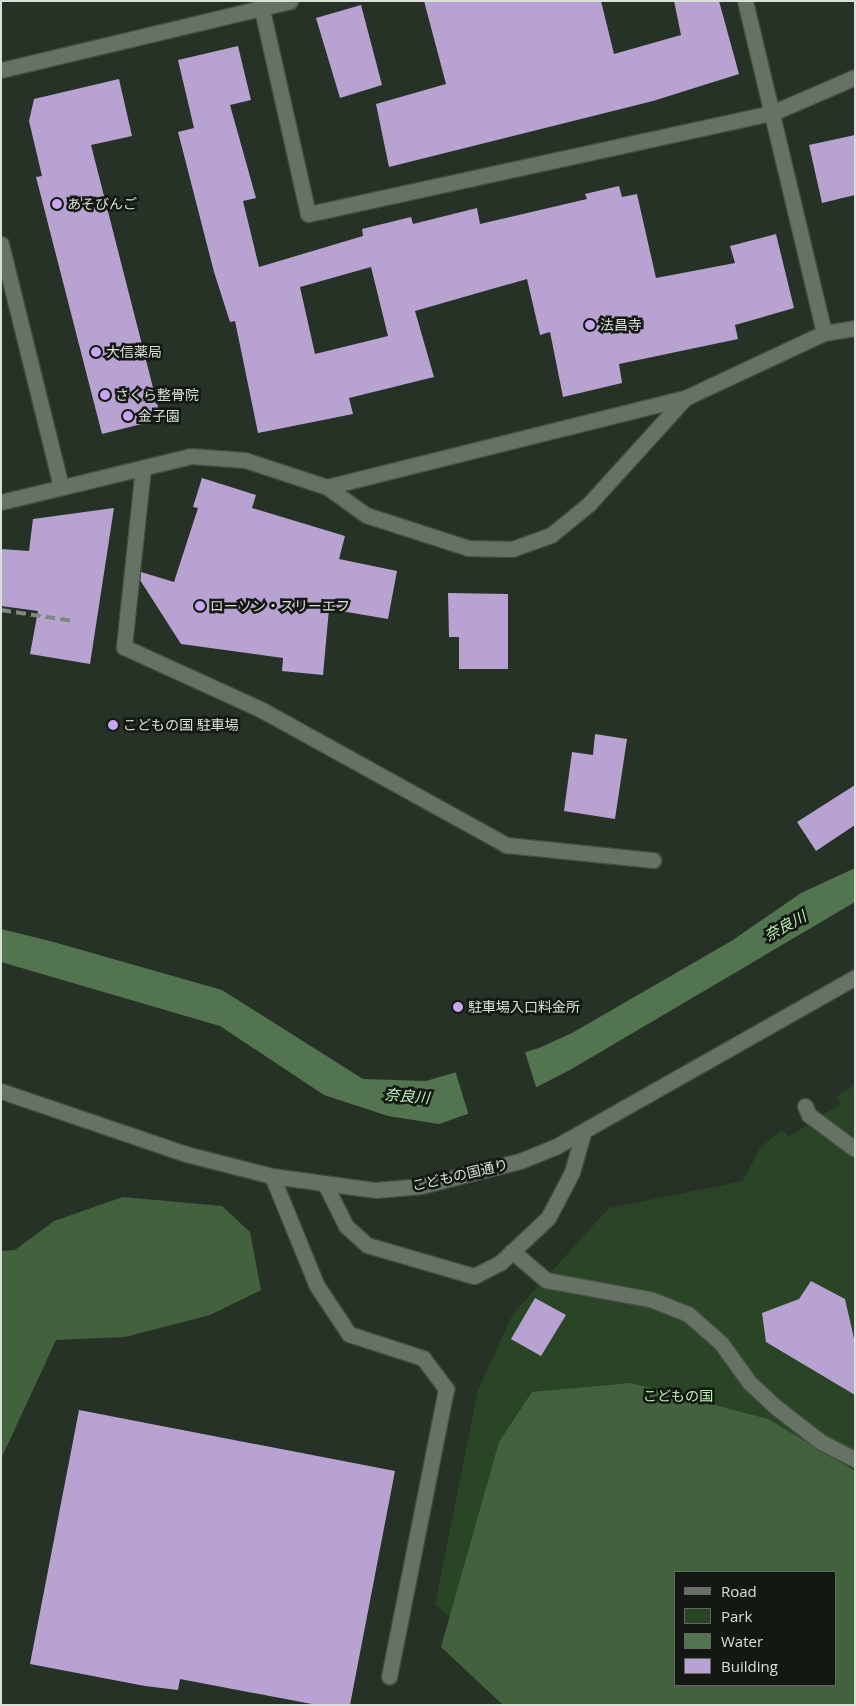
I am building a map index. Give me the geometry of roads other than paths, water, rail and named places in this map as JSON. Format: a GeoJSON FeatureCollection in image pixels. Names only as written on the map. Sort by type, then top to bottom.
{"type":"FeatureCollection","features":[{"type":"Feature","properties":{"kind":"street"},"geometry":{"type":"LineString","coordinates":[[1,70],[261,4],[290,1]]}},
{"type":"Feature","properties":{"kind":"street"},"geometry":{"type":"LineString","coordinates":[[746,1],[824,333]]}},
{"type":"Feature","properties":{"kind":"street"},"geometry":{"type":"LineString","coordinates":[[261,4],[308,214],[772,113],[855,77]]}},
{"type":"Feature","properties":{"kind":"street"},"geometry":{"type":"LineString","coordinates":[[2,253],[61,486]]}},
{"type":"Feature","properties":{"kind":"street"},"geometry":{"type":"LineString","coordinates":[[327,487],[685,398],[824,333],[855,328]]}},
{"type":"Feature","properties":{"kind":"street"},"geometry":{"type":"LineString","coordinates":[[1,502],[191,456],[245,460],[327,487],[366,515],[468,548],[512,549],[551,535],[588,504],[685,398]]}},
{"type":"Feature","properties":{"kind":"street"},"geometry":{"type":"LineString","coordinates":[[142,468],[124,647],[262,710],[507,845],[653,860]]}},
{"type":"Feature","properties":{"kind":"street","name":"こどもの国通り"},"geometry":{"type":"LineString","coordinates":[[1,1091],[186,1154],[272,1176],[326,1186],[376,1190],[430,1184],[520,1161],[583,1134],[855,977]]}},
{"type":"Feature","properties":{"kind":"street"},"geometry":{"type":"LineString","coordinates":[[805,1106],[855,1149]]}},
{"type":"Feature","properties":{"kind":"street"},"geometry":{"type":"LineString","coordinates":[[326,1186],[346,1226],[367,1245],[474,1276],[512,1251],[548,1218],[572,1172],[583,1134]]}},
{"type":"Feature","properties":{"kind":"street"},"geometry":{"type":"LineString","coordinates":[[272,1176],[317,1286],[349,1334],[423,1358],[446,1389],[389,1676]]}},
{"type":"Feature","properties":{"kind":"street"},"geometry":{"type":"LineString","coordinates":[[512,1251],[546,1280],[650,1299],[688,1314],[721,1343],[749,1382],[776,1408],[821,1442],[855,1459]]}},
{"type":"Feature","properties":{"kind":"water","name":"奈良川"},"geometry":{"type":"Polygon","coordinates":[[[855,868],[855,902],[570,1070],[521,1095],[439,1124],[388,1116],[324,1095],[220,1026],[1,962],[1,929],[50,941],[222,990],[363,1079],[426,1081],[539,1048],[572,1033],[733,940],[801,893],[855,868]]]}},
{"type":"Feature","properties":{"kind":"railway"},"geometry":{"type":"LineString","coordinates":[[1,610],[73,621]]}},
{"type":"Feature","properties":{"kind":"place","name":"あそびんご"},"geometry":{"type":"Point","coordinates":[57,204]}},
{"type":"Feature","properties":{"kind":"place","name":"法昌寺"},"geometry":{"type":"Point","coordinates":[590,325]}},
{"type":"Feature","properties":{"kind":"place","name":"大信薬局"},"geometry":{"type":"Point","coordinates":[96,352]}},
{"type":"Feature","properties":{"kind":"place","name":"さくら整骨院"},"geometry":{"type":"Point","coordinates":[105,395]}},
{"type":"Feature","properties":{"kind":"place","name":"金子園"},"geometry":{"type":"Point","coordinates":[128,416]}},
{"type":"Feature","properties":{"kind":"place","name":"ローソン・スリーエフ"},"geometry":{"type":"Point","coordinates":[200,606]}},
{"type":"Feature","properties":{"kind":"place","name":"こどもの国 駐車場"},"geometry":{"type":"Point","coordinates":[113,725]}},
{"type":"Feature","properties":{"kind":"place","name":"駐車場入口料金所"},"geometry":{"type":"Point","coordinates":[458,1007]}},
{"type":"Feature","properties":{"kind":"park label","name":"こどもの国"},"geometry":{"type":"Point","coordinates":[678,1396]}}]}
